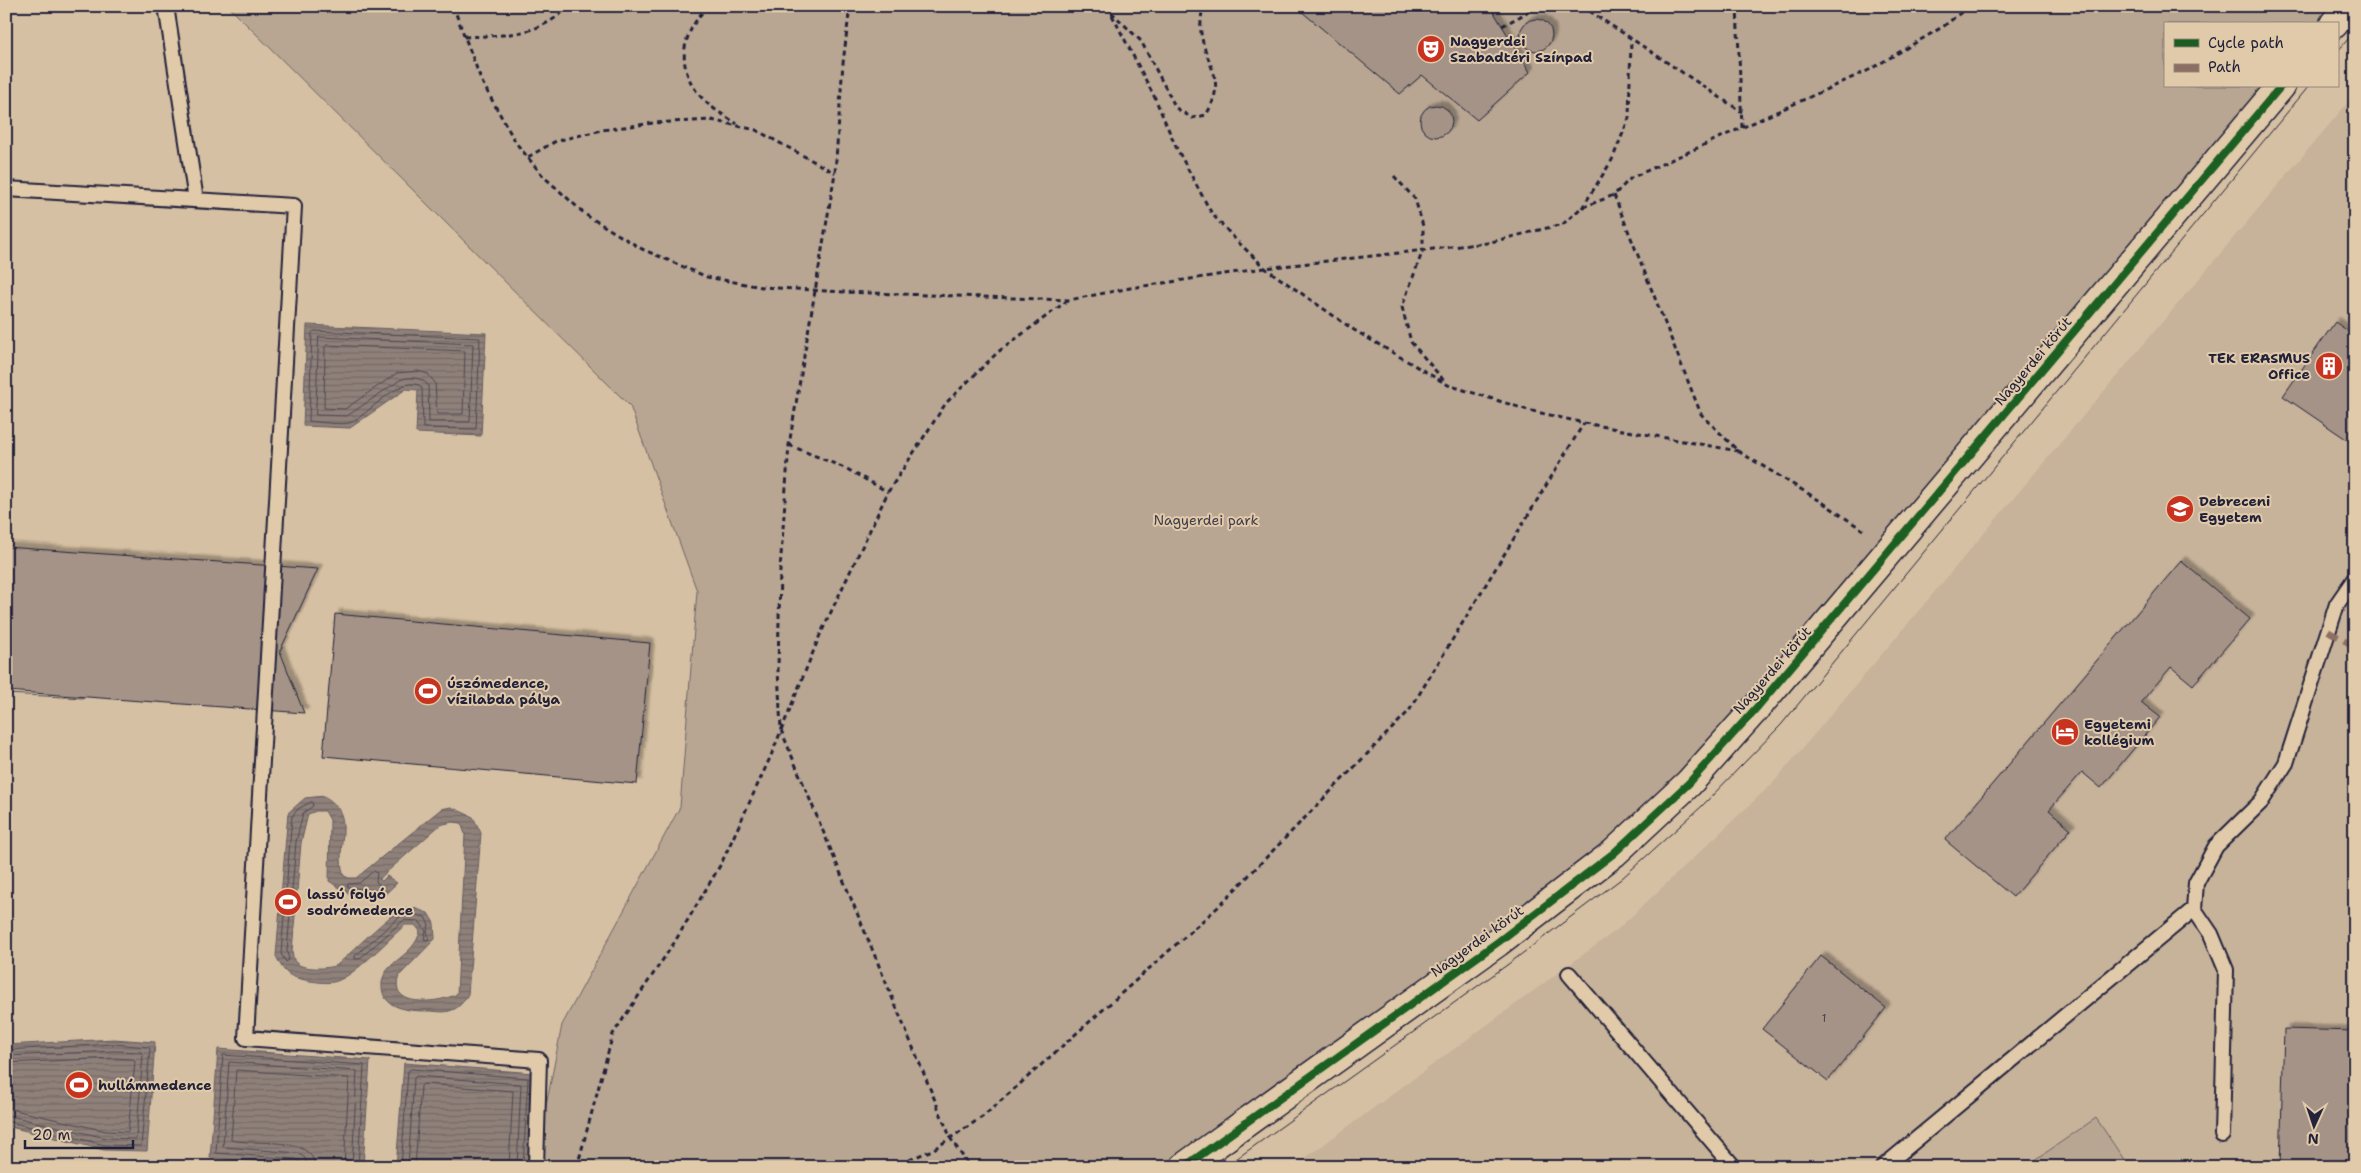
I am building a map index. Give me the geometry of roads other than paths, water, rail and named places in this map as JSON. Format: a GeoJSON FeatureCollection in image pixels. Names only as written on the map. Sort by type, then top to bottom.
{"type":"FeatureCollection","features":[{"type":"Feature","properties":{"kind":"street"},"geometry":{"type":"LineString","coordinates":[[2336,22],[2348,6]]}},
{"type":"Feature","properties":{"kind":"street","name":"Nagyerdei körút"},"geometry":{"type":"LineString","coordinates":[[1184,1167],[1498,942],[1614,852],[1689,783],[1891,549],[2279,88]]}},
{"type":"Feature","properties":{"kind":"lane"},"geometry":{"type":"LineString","coordinates":[[166,6],[196,200]]}},
{"type":"Feature","properties":{"kind":"lane"},"geometry":{"type":"LineString","coordinates":[[6,189],[294,206],[246,1038],[539,1060],[536,1167]]}},
{"type":"Feature","properties":{"kind":"lane"},"geometry":{"type":"LineString","coordinates":[[2222,1135],[2226,970],[2211,934],[2194,909],[2196,883],[2216,846],[2261,802],[2286,763],[2337,604],[2355,578]]}},
{"type":"Feature","properties":{"kind":"lane"},"geometry":{"type":"LineString","coordinates":[[1883,1167],[2194,909]]}},
{"type":"Feature","properties":{"kind":"lane"},"geometry":{"type":"LineString","coordinates":[[1569,974],[1734,1167]]}},
{"type":"Feature","properties":{"kind":"water"},"geometry":{"type":"Polygon","coordinates":[[[307,325],[486,333],[481,436],[416,433],[418,390],[406,389],[350,428],[303,426],[307,325]]]}},
{"type":"Feature","properties":{"kind":"water","name":"lassú folyó sodrómedence"},"geometry":{"type":"Polygon","coordinates":[[[324,796],[334,804],[340,813],[343,822],[341,864],[344,876],[349,878],[356,878],[441,809],[451,807],[473,817],[481,833],[468,994],[458,1007],[444,1012],[414,1010],[398,1007],[386,999],[382,983],[384,975],[417,940],[420,931],[415,925],[405,925],[353,972],[337,981],[323,983],[303,980],[288,974],[282,967],[276,956],[288,813],[305,798],[324,796]],[[316,811],[308,814],[301,843],[292,951],[295,962],[310,968],[337,965],[391,916],[405,908],[414,908],[428,913],[434,923],[435,939],[399,976],[397,987],[401,994],[408,999],[417,1001],[439,1000],[457,994],[465,834],[461,823],[452,822],[440,825],[379,879],[382,881],[387,876],[397,883],[383,896],[347,893],[329,881],[330,820],[325,811],[316,811]]]}},
{"type":"Feature","properties":{"kind":"water","name":"hullámmedence"},"geometry":{"type":"Polygon","coordinates":[[[114,1039],[155,1042],[147,1151],[104,1150],[6,1126],[6,1045],[114,1039]]]}},
{"type":"Feature","properties":{"kind":"water"},"geometry":{"type":"Polygon","coordinates":[[[218,1049],[370,1060],[363,1167],[330,1167],[210,1158],[218,1049]]]}},
{"type":"Feature","properties":{"kind":"water"},"geometry":{"type":"Polygon","coordinates":[[[404,1063],[534,1073],[528,1167],[396,1167],[404,1063]]]}},
{"type":"Feature","properties":{"kind":"tram line"},"geometry":{"type":"LineString","coordinates":[[2338,51],[2355,31]]}},
{"type":"Feature","properties":{"kind":"tram line"},"geometry":{"type":"LineString","coordinates":[[1225,1167],[1507,965],[1621,879],[1701,807],[1781,725],[2307,88]]}},
{"type":"Feature","properties":{"kind":"place","name":"Nagyerdei Szabadtéri Színpad"},"geometry":{"type":"Point","coordinates":[1431,49]}},
{"type":"Feature","properties":{"kind":"place","name":"TEK ERASMUS Office"},"geometry":{"type":"Point","coordinates":[2329,366]}},
{"type":"Feature","properties":{"kind":"place","name":"Debreceni Egyetem"},"geometry":{"type":"Point","coordinates":[2180,509]}},
{"type":"Feature","properties":{"kind":"place","name":"úszómedence, vízilabda pálya"},"geometry":{"type":"Point","coordinates":[428,691]}},
{"type":"Feature","properties":{"kind":"place","name":"Egyetemi kollégium"},"geometry":{"type":"Point","coordinates":[2065,732]}},
{"type":"Feature","properties":{"kind":"place","name":"lassú folyó sodrómedence"},"geometry":{"type":"Point","coordinates":[288,902]}},
{"type":"Feature","properties":{"kind":"place","name":"hullámmedence"},"geometry":{"type":"Point","coordinates":[79,1085]}},
{"type":"Feature","properties":{"kind":"park label","name":"Nagyerdei park"},"geometry":{"type":"Point","coordinates":[1206,520]}}]}
